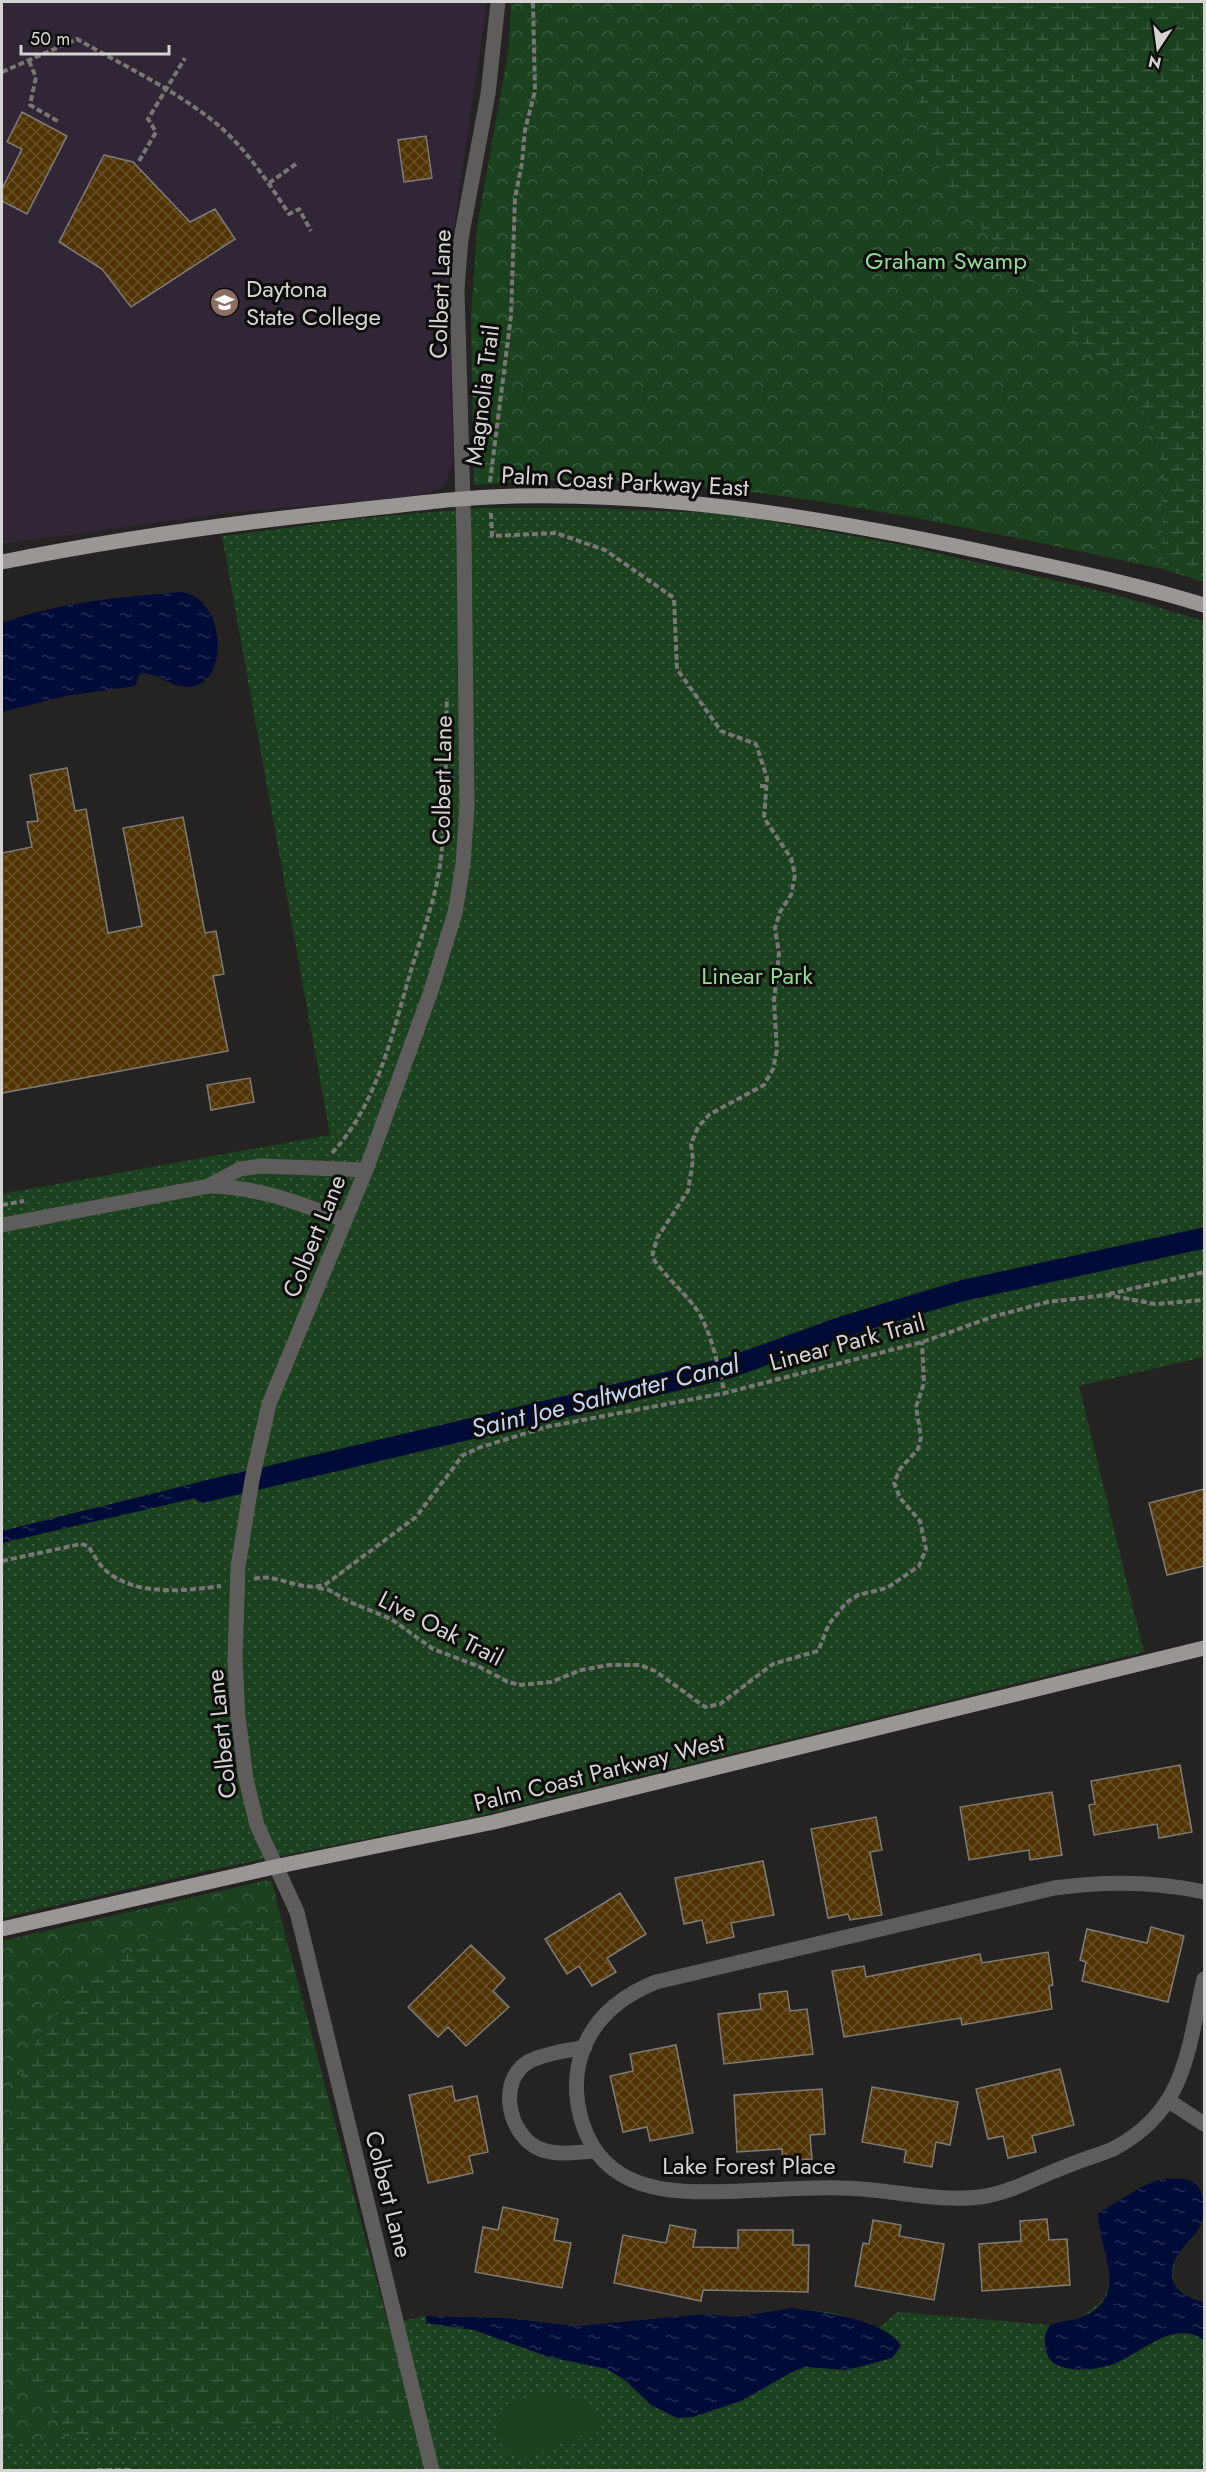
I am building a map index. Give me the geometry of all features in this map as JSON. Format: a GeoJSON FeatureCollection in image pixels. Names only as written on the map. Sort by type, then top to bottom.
{"type":"FeatureCollection","features":[{"type":"Feature","properties":{"kind":"main road","name":"Palm Coast Parkway East"},"geometry":{"type":"LineString","coordinates":[[2,562],[254,521],[463,499],[547,496],[715,504],[788,515],[1040,564],[1121,582],[1204,605]]}},
{"type":"Feature","properties":{"kind":"main road","name":"Palm Coast Parkway West"},"geometry":{"type":"LineString","coordinates":[[2,1929],[274,1867],[494,1822],[1204,1648]]}},
{"type":"Feature","properties":{"kind":"street","name":"Colbert Lane"},"geometry":{"type":"LineString","coordinates":[[432,2470],[297,1912],[274,1867],[252,1809],[246,1779],[235,1660],[236,1584],[245,1519],[269,1404],[366,1170],[431,991],[455,913],[467,807],[458,267],[488,94],[498,2]]}},
{"type":"Feature","properties":{"kind":"street"},"geometry":{"type":"LineString","coordinates":[[209,1186],[240,1169],[261,1166],[366,1170]]}},
{"type":"Feature","properties":{"kind":"street"},"geometry":{"type":"LineString","coordinates":[[2,1225],[209,1186],[241,1186],[345,1220]]}},
{"type":"Feature","properties":{"kind":"street","name":"Lake Forest Place"},"geometry":{"type":"LineString","coordinates":[[1204,1892],[1143,1884],[1105,1883],[1054,1888],[656,1982],[636,1990],[609,2009],[585,2047],[578,2068],[577,2102],[585,2130],[596,2151],[629,2179],[653,2189],[670,2192],[842,2188],[943,2197],[982,2197],[1017,2188],[1113,2149],[1139,2132],[1169,2102],[1186,2055],[1204,1979]]}},
{"type":"Feature","properties":{"kind":"street"},"geometry":{"type":"LineString","coordinates":[[585,2047],[530,2061],[514,2079],[509,2108],[519,2132],[539,2149],[567,2153],[596,2151]]}},
{"type":"Feature","properties":{"kind":"street"},"geometry":{"type":"LineString","coordinates":[[1169,2102],[1204,2124]]}},
{"type":"Feature","properties":{"kind":"path","name":"Magnolia Trail"},"geometry":{"type":"LineString","coordinates":[[492,536],[489,466],[510,316],[515,198],[522,163],[525,130],[535,91],[533,2]]}},
{"type":"Feature","properties":{"kind":"path"},"geometry":{"type":"LineString","coordinates":[[2,72],[77,39],[165,89],[218,125],[242,148],[289,214],[299,209],[310,231]]}},
{"type":"Feature","properties":{"kind":"path"},"geometry":{"type":"LineString","coordinates":[[139,161],[156,132],[148,119],[184,58]]}},
{"type":"Feature","properties":{"kind":"path"},"geometry":{"type":"LineString","coordinates":[[29,61],[36,77],[30,105],[59,122]]}},
{"type":"Feature","properties":{"kind":"path"},"geometry":{"type":"LineString","coordinates":[[268,183],[296,164]]}},
{"type":"Feature","properties":{"kind":"path"},"geometry":{"type":"LineString","coordinates":[[464,538],[556,533],[605,550],[674,598],[677,669],[721,731],[756,744],[767,786],[764,818],[791,858],[795,875],[791,895],[780,912],[776,928],[779,954],[774,1001],[777,1050],[773,1069],[764,1085],[710,1114],[698,1127],[691,1144],[693,1160],[688,1191],[657,1238],[652,1257],[662,1272],[695,1307],[705,1326],[725,1393]]}},
{"type":"Feature","properties":{"kind":"path"},"geometry":{"type":"LineString","coordinates":[[324,1158],[333,1152],[354,1127],[375,1084],[399,1015],[435,892],[446,809],[444,773],[447,693]]}},
{"type":"Feature","properties":{"kind":"path"},"geometry":{"type":"LineString","coordinates":[[760,786],[767,786]]}},
{"type":"Feature","properties":{"kind":"path"},"geometry":{"type":"LineString","coordinates":[[2,1205],[36,1199]]}},
{"type":"Feature","properties":{"kind":"path"},"geometry":{"type":"LineString","coordinates":[[1105,1295],[1204,1272]]}},
{"type":"Feature","properties":{"kind":"path","name":"Linear Park Trail"},"geometry":{"type":"LineString","coordinates":[[318,1588],[416,1517],[463,1455],[472,1451],[546,1427],[725,1393],[922,1342],[1048,1302],[1105,1295],[1130,1297],[1155,1304],[1204,1300]]}},
{"type":"Feature","properties":{"kind":"path","name":"Live Oak Trail"},"geometry":{"type":"LineString","coordinates":[[318,1588],[329,1590],[350,1602],[391,1619],[433,1649],[478,1666],[513,1683],[551,1682],[581,1670],[609,1665],[640,1665],[655,1671],[705,1707],[720,1704],[773,1664],[818,1651],[829,1624],[846,1603],[858,1595],[886,1588],[919,1566],[926,1549],[920,1521],[900,1498],[894,1483],[900,1469],[918,1449],[921,1437],[916,1407],[924,1383],[922,1342]]}},
{"type":"Feature","properties":{"kind":"path"},"geometry":{"type":"LineString","coordinates":[[2,1562],[81,1544],[88,1546],[105,1569],[137,1587],[188,1591],[236,1584],[263,1576],[291,1585],[318,1588]]}},
{"type":"Feature","properties":{"kind":"path"},"geometry":{"type":"LineString","coordinates":[[97,2470],[132,2470]]}},
{"type":"Feature","properties":{"kind":"shaded area","name":"Daytona State College"},"geometry":{"type":"Polygon","coordinates":[[[2,2],[487,2],[448,268],[453,461],[445,484],[436,491],[411,497],[228,513],[2,544],[2,2]]]}},
{"type":"Feature","properties":{"kind":"green space","name":"Graham Swamp"},"geometry":{"type":"Polygon","coordinates":[[[511,2],[889,2],[946,186],[1076,337],[1139,398],[1162,464],[1163,569],[939,522],[788,497],[637,482],[550,480],[474,485],[471,318],[477,228],[509,47],[511,2]]]}},
{"type":"Feature","properties":{"kind":"green space"},"geometry":{"type":"Polygon","coordinates":[[[889,2],[1204,2],[1204,582],[1163,569],[1162,464],[1139,398],[1076,337],[946,186],[889,2]]]}},
{"type":"Feature","properties":{"kind":"green space","name":"Linear Park"},"geometry":{"type":"Polygon","coordinates":[[[483,508],[591,508],[731,514],[902,545],[1113,594],[1204,621],[1204,1357],[1079,1386],[1144,1652],[471,1818],[215,1869],[2,1918],[2,1194],[330,1135],[222,536],[382,516],[483,508]]]}},
{"type":"Feature","properties":{"kind":"green space"},"geometry":{"type":"Polygon","coordinates":[[[268,1880],[272,1881],[282,1922],[173,1933],[44,2027],[23,2066],[2,2158],[2,1941],[268,1880]]]}},
{"type":"Feature","properties":{"kind":"green space"},"geometry":{"type":"Polygon","coordinates":[[[282,1922],[388,2324],[408,2415],[73,2439],[13,2358],[2,2337],[2,2158],[23,2066],[44,2027],[93,1970],[173,1933],[282,1922]]]}},
{"type":"Feature","properties":{"kind":"green space"},"geometry":{"type":"Polygon","coordinates":[[[1161,2179],[1196,2182],[1202,2196],[1203,2211],[1200,2225],[1192,2239],[1178,2254],[1173,2274],[1174,2282],[1182,2293],[1204,2302],[1204,2470],[2,2470],[2,2444],[408,2415],[388,2324],[426,2316],[505,2318],[577,2326],[704,2314],[736,2317],[792,2308],[834,2313],[878,2328],[898,2312],[1050,2325],[1081,2318],[1104,2299],[1109,2282],[1108,2263],[1098,2213],[1141,2187],[1161,2179]]]}},
{"type":"Feature","properties":{"kind":"green space"},"geometry":{"type":"Polygon","coordinates":[[[2,2337],[13,2358],[73,2439],[2,2444],[2,2337]]]}},
{"type":"Feature","properties":{"kind":"green space"},"geometry":{"type":"Polygon","coordinates":[[[558,2393],[584,2402],[599,2413],[603,2419],[594,2438],[565,2441],[529,2457],[517,2457],[509,2453],[504,2448],[499,2433],[502,2416],[506,2409],[522,2400],[558,2393]]]}},
{"type":"Feature","properties":{"kind":"water"},"geometry":{"type":"Polygon","coordinates":[[[181,592],[197,598],[208,610],[215,625],[218,642],[216,659],[211,673],[201,683],[187,687],[181,686],[144,673],[139,675],[135,686],[66,696],[2,712],[2,623],[68,605],[113,598],[181,592]]]}},
{"type":"Feature","properties":{"kind":"water"},"geometry":{"type":"Polygon","coordinates":[[[232,1474],[230,1490],[2,1543],[2,1531],[232,1474]]]}},
{"type":"Feature","properties":{"kind":"water"},"geometry":{"type":"Polygon","coordinates":[[[1181,2178],[1192,2181],[1200,2189],[1202,2196],[1201,2224],[1179,2253],[1172,2271],[1175,2286],[1180,2291],[1195,2300],[1204,2302],[1204,2341],[1193,2334],[1175,2334],[1156,2341],[1108,2366],[1076,2369],[1057,2365],[1050,2359],[1045,2347],[1046,2334],[1050,2325],[1082,2317],[1097,2308],[1106,2297],[1109,2271],[1098,2213],[1141,2187],[1161,2179],[1181,2178]]]}},
{"type":"Feature","properties":{"kind":"water"},"geometry":{"type":"Polygon","coordinates":[[[792,2308],[867,2323],[882,2329],[901,2346],[892,2358],[846,2370],[806,2367],[794,2371],[741,2401],[693,2417],[677,2418],[651,2405],[625,2380],[607,2369],[549,2357],[474,2330],[426,2323],[426,2316],[505,2318],[577,2326],[704,2314],[736,2317],[792,2308]]]}},
{"type":"Feature","properties":{"kind":"building"},"geometry":{"type":"Polygon","coordinates":[[[22,112],[67,136],[27,214],[2,201],[2,189],[22,149],[7,142],[22,112]]]}},
{"type":"Feature","properties":{"kind":"building"},"geometry":{"type":"Polygon","coordinates":[[[426,136],[432,178],[404,182],[398,140],[426,136]]]}},
{"type":"Feature","properties":{"kind":"building"},"geometry":{"type":"Polygon","coordinates":[[[104,155],[133,162],[190,222],[215,209],[235,239],[131,307],[102,269],[59,242],[104,155]]]}},
{"type":"Feature","properties":{"kind":"building"},"geometry":{"type":"Polygon","coordinates":[[[67,768],[75,811],[86,809],[108,933],[142,926],[123,828],[183,817],[205,933],[216,931],[224,974],[213,976],[228,1051],[2,1093],[2,853],[32,847],[27,822],[38,821],[30,775],[67,768]]]}},
{"type":"Feature","properties":{"kind":"building"},"geometry":{"type":"Polygon","coordinates":[[[250,1078],[254,1102],[211,1110],[207,1085],[250,1078]]]}},
{"type":"Feature","properties":{"kind":"building"},"geometry":{"type":"Polygon","coordinates":[[[1204,1489],[1204,1566],[1167,1575],[1149,1503],[1204,1489]]]}},
{"type":"Feature","properties":{"kind":"building"},"geometry":{"type":"Polygon","coordinates":[[[1180,1765],[1192,1832],[1159,1838],[1157,1824],[1094,1835],[1089,1805],[1095,1804],[1091,1781],[1180,1765]]]}},
{"type":"Feature","properties":{"kind":"building"},"geometry":{"type":"Polygon","coordinates":[[[1052,1792],[1062,1855],[1030,1860],[1029,1850],[969,1860],[960,1807],[1052,1792]]]}},
{"type":"Feature","properties":{"kind":"building"},"geometry":{"type":"Polygon","coordinates":[[[876,1817],[882,1850],[870,1852],[882,1915],[850,1920],[848,1914],[828,1918],[811,1829],[876,1817]]]}},
{"type":"Feature","properties":{"kind":"building"},"geometry":{"type":"Polygon","coordinates":[[[763,1861],[774,1915],[731,1923],[734,1937],[707,1943],[702,1920],[684,1924],[675,1878],[763,1861]]]}},
{"type":"Feature","properties":{"kind":"building"},"geometry":{"type":"Polygon","coordinates":[[[620,1893],[646,1934],[607,1958],[616,1972],[592,1986],[579,1966],[567,1974],[545,1939],[620,1893]]]}},
{"type":"Feature","properties":{"kind":"building"},"geometry":{"type":"Polygon","coordinates":[[[1151,1927],[1184,1936],[1168,2002],[1082,1981],[1086,1962],[1080,1960],[1087,1929],[1147,1943],[1151,1927]]]}},
{"type":"Feature","properties":{"kind":"building"},"geometry":{"type":"Polygon","coordinates":[[[471,1945],[505,1978],[493,1991],[509,2007],[466,2046],[448,2027],[438,2037],[408,2007],[471,1945]]]}},
{"type":"Feature","properties":{"kind":"building"},"geometry":{"type":"Polygon","coordinates":[[[1048,1952],[1053,1985],[1049,1986],[1052,2009],[962,2025],[961,2018],[844,2037],[832,1971],[864,1966],[866,1977],[980,1954],[982,1963],[1048,1952]]]}},
{"type":"Feature","properties":{"kind":"building"},"geometry":{"type":"Polygon","coordinates":[[[787,1991],[790,2011],[807,2009],[813,2054],[724,2064],[718,2014],[761,2009],[759,1994],[787,1991]]]}},
{"type":"Feature","properties":{"kind":"building"},"geometry":{"type":"Polygon","coordinates":[[[676,2045],[693,2133],[650,2141],[647,2127],[623,2132],[610,2076],[633,2071],[630,2054],[676,2045]]]}},
{"type":"Feature","properties":{"kind":"building"},"geometry":{"type":"Polygon","coordinates":[[[1060,2069],[1074,2125],[1032,2136],[1036,2152],[1008,2158],[1003,2136],[988,2139],[976,2089],[1060,2069]]]}},
{"type":"Feature","properties":{"kind":"building"},"geometry":{"type":"Polygon","coordinates":[[[452,2086],[455,2101],[477,2096],[488,2152],[469,2156],[473,2173],[428,2183],[409,2095],[452,2086]]]}},
{"type":"Feature","properties":{"kind":"building"},"geometry":{"type":"Polygon","coordinates":[[[872,2087],[958,2102],[950,2145],[936,2142],[932,2167],[904,2162],[906,2150],[862,2142],[872,2087]]]}},
{"type":"Feature","properties":{"kind":"building"},"geometry":{"type":"Polygon","coordinates":[[[822,2089],[825,2134],[810,2135],[812,2159],[783,2161],[782,2149],[737,2152],[734,2095],[822,2089]]]}},
{"type":"Feature","properties":{"kind":"building"},"geometry":{"type":"Polygon","coordinates":[[[503,2207],[558,2219],[554,2240],[571,2243],[562,2288],[475,2272],[483,2227],[498,2230],[503,2207]]]}},
{"type":"Feature","properties":{"kind":"building"},"geometry":{"type":"Polygon","coordinates":[[[1047,2219],[1049,2240],[1067,2239],[1070,2285],[982,2291],[979,2244],[1021,2241],[1020,2221],[1047,2219]]]}},
{"type":"Feature","properties":{"kind":"building"},"geometry":{"type":"Polygon","coordinates":[[[873,2220],[901,2225],[899,2236],[944,2244],[934,2300],[855,2286],[863,2243],[869,2244],[873,2220]]]}},
{"type":"Feature","properties":{"kind":"building"},"geometry":{"type":"Polygon","coordinates":[[[670,2225],[696,2230],[693,2247],[738,2248],[738,2230],[793,2230],[793,2245],[809,2245],[808,2292],[703,2290],[701,2301],[614,2283],[623,2235],[666,2243],[670,2225]]]}},
{"type":"Feature","properties":{"kind":"waterway","name":"Saint Joe Saltwater Canal"},"geometry":{"type":"LineString","coordinates":[[203,1492],[728,1368],[845,1326],[961,1291],[1204,1238]]}},
{"type":"Feature","properties":{"kind":"place","name":"Daytona State College"},"geometry":{"type":"Point","coordinates":[225,302]}}]}
